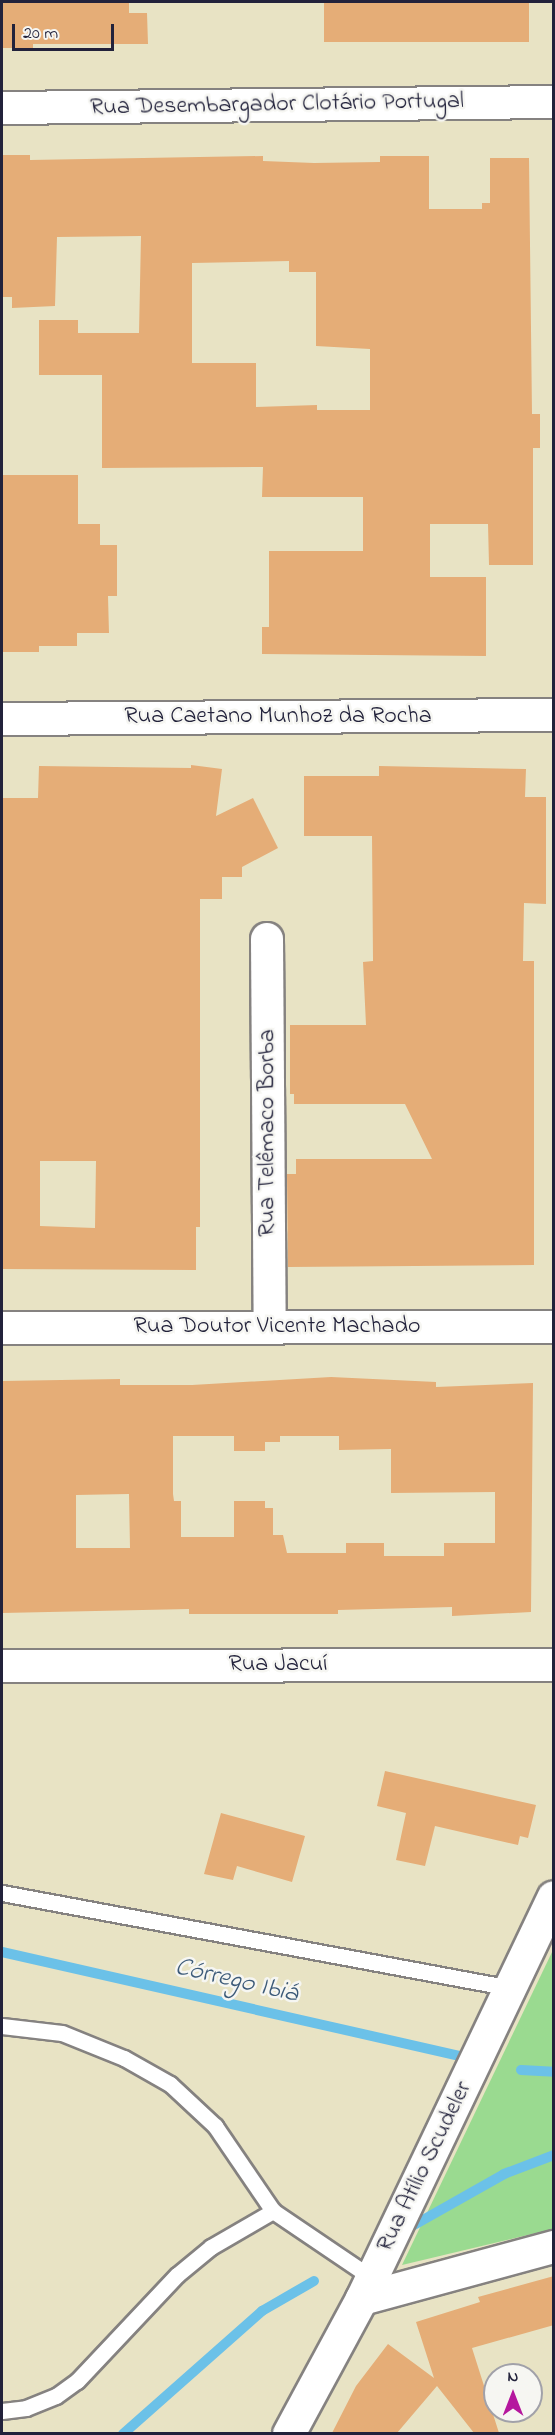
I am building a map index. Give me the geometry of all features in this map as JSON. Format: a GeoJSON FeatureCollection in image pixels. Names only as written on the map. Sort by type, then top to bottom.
{"type":"FeatureCollection","features":[{"type":"Feature","properties":{"kind":"street","name":"Rua Desembargador Clotário Portugal"},"geometry":{"type":"LineString","coordinates":[[2,108],[554,102]]}},
{"type":"Feature","properties":{"kind":"street","name":"Rua Caetano Munhoz da Rocha"},"geometry":{"type":"LineString","coordinates":[[2,718],[554,715]]}},
{"type":"Feature","properties":{"kind":"street","name":"Rua Telêmaco Borba"},"geometry":{"type":"LineString","coordinates":[[267,939],[270,1327]]}},
{"type":"Feature","properties":{"kind":"street","name":"Rua Doutor Vicente Machado"},"geometry":{"type":"LineString","coordinates":[[2,1328],[554,1327]]}},
{"type":"Feature","properties":{"kind":"street","name":"Rua Jacuí"},"geometry":{"type":"LineString","coordinates":[[2,1665],[554,1665]]}},
{"type":"Feature","properties":{"kind":"street","name":"Rua Atílio Scudeler"},"geometry":{"type":"LineString","coordinates":[[289,2433],[367,2288],[554,1897]]}},
{"type":"Feature","properties":{"kind":"street"},"geometry":{"type":"LineString","coordinates":[[367,2288],[554,2247]]}},
{"type":"Feature","properties":{"kind":"lane"},"geometry":{"type":"LineString","coordinates":[[2,1893],[510,1988]]}},
{"type":"Feature","properties":{"kind":"lane"},"geometry":{"type":"LineString","coordinates":[[2,2026],[62,2033],[123,2058],[170,2084],[215,2126],[273,2211],[367,2288]]}},
{"type":"Feature","properties":{"kind":"lane"},"geometry":{"type":"LineString","coordinates":[[2,2411],[26,2408],[56,2397],[77,2381],[177,2275],[211,2247],[273,2211]]}},
{"type":"Feature","properties":{"kind":"green space"},"geometry":{"type":"Polygon","coordinates":[[[553,1950],[553,2229],[402,2265],[553,1950]]]}},
{"type":"Feature","properties":{"kind":"building"},"geometry":{"type":"Polygon","coordinates":[[[2,2],[129,2],[129,13],[147,13],[148,44],[33,44],[33,48],[2,48],[2,2]]]}},
{"type":"Feature","properties":{"kind":"building"},"geometry":{"type":"Polygon","coordinates":[[[324,2],[529,2],[529,42],[324,42],[324,2]]]}},
{"type":"Feature","properties":{"kind":"building"},"geometry":{"type":"Polygon","coordinates":[[[2,155],[30,155],[30,160],[263,156],[263,161],[314,163],[380,162],[380,156],[429,156],[429,209],[482,209],[482,203],[490,203],[490,158],[529,158],[532,414],[540,414],[540,448],[533,448],[533,565],[489,565],[488,524],[430,524],[430,577],[486,577],[486,656],[262,654],[262,627],[269,627],[269,551],[363,551],[363,497],[262,497],[263,467],[102,468],[102,375],[39,375],[39,320],[78,320],[78,333],[139,333],[141,236],[57,237],[55,306],[12,308],[12,297],[2,297],[2,155]],[[289,261],[192,263],[192,363],[256,363],[256,407],[317,405],[317,410],[370,410],[370,349],[316,346],[316,272],[289,272],[289,261]]]}},
{"type":"Feature","properties":{"kind":"building"},"geometry":{"type":"Polygon","coordinates":[[[2,475],[78,475],[78,524],[100,524],[100,545],[117,545],[117,596],[108,596],[109,633],[77,633],[77,646],[39,646],[39,652],[2,652],[2,475]]]}},
{"type":"Feature","properties":{"kind":"building"},"geometry":{"type":"Polygon","coordinates":[[[191,765],[222,769],[216,816],[253,798],[278,848],[242,867],[242,877],[222,877],[222,899],[200,899],[200,1227],[196,1227],[196,1270],[2,1269],[2,798],[38,798],[39,766],[191,768],[191,765]],[[40,1161],[40,1226],[95,1228],[96,1161],[40,1161]]]}},
{"type":"Feature","properties":{"kind":"building"},"geometry":{"type":"Polygon","coordinates":[[[379,766],[526,769],[525,797],[546,797],[546,904],[524,903],[523,961],[534,961],[534,1265],[288,1267],[287,1174],[296,1174],[296,1159],[432,1159],[405,1104],[294,1104],[294,1094],[290,1094],[290,1025],[366,1025],[363,962],[373,961],[372,836],[304,836],[304,776],[379,776],[379,766]]]}},
{"type":"Feature","properties":{"kind":"building"},"geometry":{"type":"Polygon","coordinates":[[[331,1377],[436,1382],[436,1387],[533,1383],[531,1612],[452,1616],[452,1607],[338,1610],[338,1614],[189,1614],[189,1609],[2,1613],[2,1381],[120,1379],[120,1385],[192,1385],[331,1377]],[[173,1436],[173,1494],[174,1501],[181,1501],[181,1537],[234,1537],[234,1501],[265,1501],[265,1508],[273,1508],[273,1535],[283,1535],[287,1553],[346,1553],[346,1543],[384,1543],[384,1556],[444,1556],[444,1543],[495,1543],[495,1492],[391,1493],[391,1449],[339,1450],[339,1436],[280,1436],[280,1442],[265,1442],[265,1451],[234,1451],[234,1436],[173,1436]],[[129,1494],[76,1495],[76,1548],[130,1548],[129,1494]]]}},
{"type":"Feature","properties":{"kind":"building"},"geometry":{"type":"Polygon","coordinates":[[[385,1771],[536,1805],[528,1838],[520,1836],[518,1845],[435,1826],[425,1866],[396,1860],[406,1813],[377,1806],[385,1771]]]}},
{"type":"Feature","properties":{"kind":"building"},"geometry":{"type":"Polygon","coordinates":[[[221,1813],[305,1836],[292,1882],[237,1866],[233,1880],[204,1874],[221,1813]]]}},
{"type":"Feature","properties":{"kind":"building"},"geometry":{"type":"Polygon","coordinates":[[[554,2276],[554,2325],[472,2348],[483,2383],[483,2423],[496,2423],[499,2433],[474,2433],[437,2386],[397,2433],[332,2433],[356,2386],[388,2344],[434,2378],[416,2322],[480,2302],[478,2297],[554,2276]]]}},
{"type":"Feature","properties":{"kind":"waterway","name":"Córrego Ibiá"},"geometry":{"type":"LineString","coordinates":[[2,1952],[461,2056]]}},
{"type":"Feature","properties":{"kind":"waterway","name":"Córrego Ibiá"},"geometry":{"type":"LineString","coordinates":[[521,2070],[554,2072]]}},
{"type":"Feature","properties":{"kind":"waterway"},"geometry":{"type":"LineString","coordinates":[[414,2225],[504,2174],[554,2155]]}},
{"type":"Feature","properties":{"kind":"waterway"},"geometry":{"type":"LineString","coordinates":[[123,2434],[262,2311],[314,2281]]}}]}
